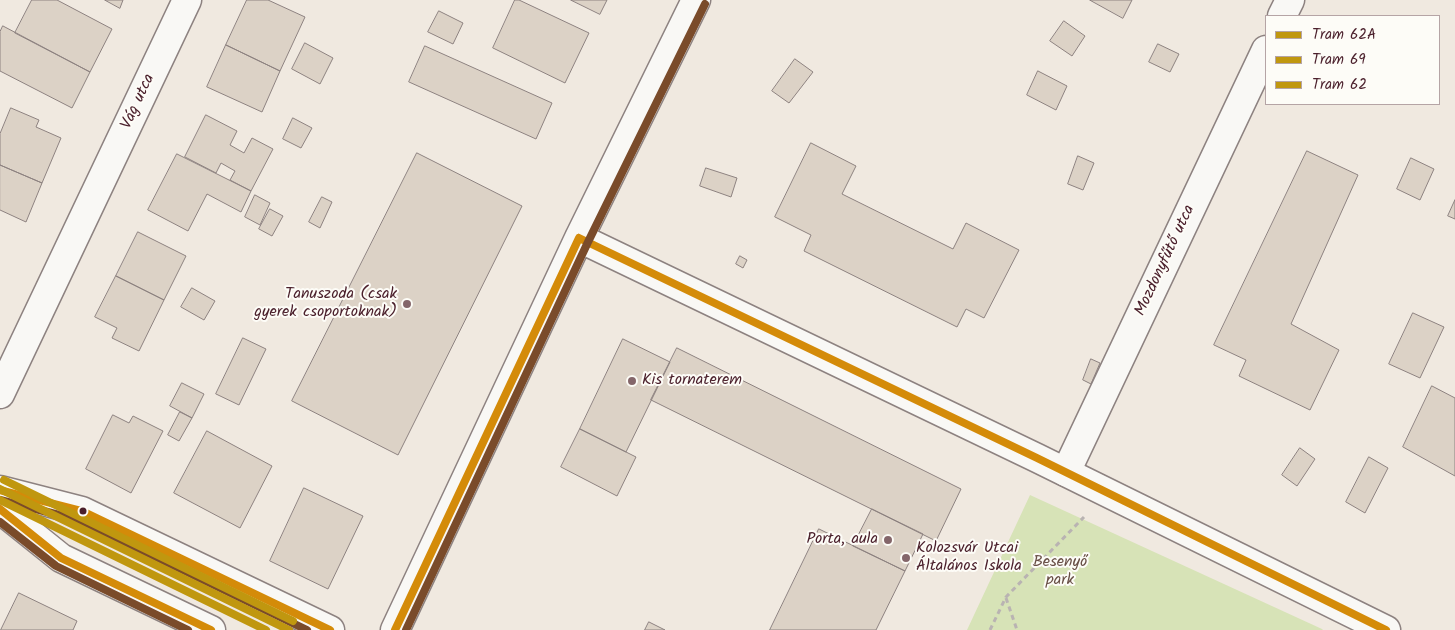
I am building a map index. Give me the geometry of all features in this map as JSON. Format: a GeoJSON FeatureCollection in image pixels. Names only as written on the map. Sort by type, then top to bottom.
{"type":"FeatureCollection","features":[{"type":"Feature","properties":{"kind":"street","name":"Vág utca"},"geometry":{"type":"LineString","coordinates":[[0,394],[188,0]]}},
{"type":"Feature","properties":{"kind":"street"},"geometry":{"type":"LineString","coordinates":[[395,630],[579,238],[696,0]]}},
{"type":"Feature","properties":{"kind":"street"},"geometry":{"type":"LineString","coordinates":[[1282,15],[1290,0]]}},
{"type":"Feature","properties":{"kind":"street","name":"Mozdonyfűtő utca"},"geometry":{"type":"LineString","coordinates":[[1066,472],[1265,52]]}},
{"type":"Feature","properties":{"kind":"street"},"geometry":{"type":"LineString","coordinates":[[579,238],[1066,472],[1386,630]]}},
{"type":"Feature","properties":{"kind":"street"},"geometry":{"type":"LineString","coordinates":[[0,490],[82,511],[330,630]]}},
{"type":"Feature","properties":{"kind":"street"},"geometry":{"type":"LineString","coordinates":[[0,509],[61,558],[211,630]]}},
{"type":"Feature","properties":{"kind":"path"},"geometry":{"type":"LineString","coordinates":[[990,630],[1006,597],[1085,516]]}},
{"type":"Feature","properties":{"kind":"path"},"geometry":{"type":"LineString","coordinates":[[1006,597],[1017,630]]}},
{"type":"Feature","properties":{"kind":"green space","name":"Besenyő park"},"geometry":{"type":"Polygon","coordinates":[[[1030,495],[1322,629],[1323,630],[967,630],[1030,495]]]}},
{"type":"Feature","properties":{"kind":"building"},"geometry":{"type":"Polygon","coordinates":[[[32,0],[57,0],[112,29],[90,72],[15,33],[32,0]]]}},
{"type":"Feature","properties":{"kind":"building"},"geometry":{"type":"Polygon","coordinates":[[[105,0],[123,0],[120,8],[105,0]]]}},
{"type":"Feature","properties":{"kind":"building"},"geometry":{"type":"Polygon","coordinates":[[[247,0],[268,0],[305,17],[280,71],[226,45],[247,0]]]}},
{"type":"Feature","properties":{"kind":"building"},"geometry":{"type":"Polygon","coordinates":[[[515,0],[519,0],[589,33],[565,83],[493,48],[515,0]]]}},
{"type":"Feature","properties":{"kind":"building"},"geometry":{"type":"Polygon","coordinates":[[[571,0],[607,0],[600,14],[571,0]]]}},
{"type":"Feature","properties":{"kind":"building"},"geometry":{"type":"Polygon","coordinates":[[[1090,0],[1132,0],[1123,18],[1090,0]]]}},
{"type":"Feature","properties":{"kind":"building"},"geometry":{"type":"Polygon","coordinates":[[[439,11],[463,23],[453,44],[428,32],[439,11]]]}},
{"type":"Feature","properties":{"kind":"building"},"geometry":{"type":"Polygon","coordinates":[[[1064,21],[1085,36],[1072,56],[1050,41],[1064,21]]]}},
{"type":"Feature","properties":{"kind":"building"},"geometry":{"type":"Polygon","coordinates":[[[3,26],[90,72],[72,108],[0,71],[0,32],[3,26]]]}},
{"type":"Feature","properties":{"kind":"building"},"geometry":{"type":"Polygon","coordinates":[[[305,43],[333,58],[320,84],[292,69],[305,43]]]}},
{"type":"Feature","properties":{"kind":"building"},"geometry":{"type":"Polygon","coordinates":[[[1158,44],[1179,54],[1170,72],[1149,62],[1158,44]]]}},
{"type":"Feature","properties":{"kind":"building"},"geometry":{"type":"Polygon","coordinates":[[[226,45],[280,71],[262,112],[207,87],[226,45]]]}},
{"type":"Feature","properties":{"kind":"building"},"geometry":{"type":"Polygon","coordinates":[[[425,46],[552,103],[536,139],[409,82],[425,46]]]}},
{"type":"Feature","properties":{"kind":"building"},"geometry":{"type":"Polygon","coordinates":[[[795,59],[813,72],[789,103],[772,91],[795,59]]]}},
{"type":"Feature","properties":{"kind":"building"},"geometry":{"type":"Polygon","coordinates":[[[1038,71],[1067,86],[1056,110],[1027,95],[1038,71]]]}},
{"type":"Feature","properties":{"kind":"building"},"geometry":{"type":"Polygon","coordinates":[[[11,108],[39,120],[36,127],[61,138],[42,183],[0,165],[0,134],[11,108]]]}},
{"type":"Feature","properties":{"kind":"building"},"geometry":{"type":"Polygon","coordinates":[[[206,115],[237,131],[230,145],[244,153],[252,138],[273,149],[251,191],[230,180],[235,171],[221,163],[216,173],[185,157],[206,115]]]}},
{"type":"Feature","properties":{"kind":"building"},"geometry":{"type":"Polygon","coordinates":[[[293,118],[312,128],[301,148],[283,139],[293,118]]]}},
{"type":"Feature","properties":{"kind":"building"},"geometry":{"type":"Polygon","coordinates":[[[811,143],[856,166],[842,194],[953,249],[966,223],[1019,250],[984,318],[966,309],[957,327],[804,251],[811,235],[775,217],[811,143]]]}},
{"type":"Feature","properties":{"kind":"building"},"geometry":{"type":"Polygon","coordinates":[[[1307,151],[1358,175],[1291,324],[1339,350],[1310,410],[1239,376],[1246,360],[1214,345],[1307,151]]]}},
{"type":"Feature","properties":{"kind":"building","name":"Tanuszoda (csak gyerek csoportoknak)"},"geometry":{"type":"Polygon","coordinates":[[[417,153],[522,206],[398,455],[292,401],[417,153]]]}},
{"type":"Feature","properties":{"kind":"building"},"geometry":{"type":"Polygon","coordinates":[[[177,154],[251,191],[241,212],[207,194],[188,231],[148,210],[177,154]]]}},
{"type":"Feature","properties":{"kind":"building"},"geometry":{"type":"Polygon","coordinates":[[[1078,156],[1094,163],[1083,190],[1068,184],[1078,156]]]}},
{"type":"Feature","properties":{"kind":"building"},"geometry":{"type":"Polygon","coordinates":[[[1411,158],[1434,169],[1420,200],[1397,189],[1411,158]]]}},
{"type":"Feature","properties":{"kind":"building"},"geometry":{"type":"Polygon","coordinates":[[[0,165],[42,183],[26,222],[0,210],[0,165]]]}},
{"type":"Feature","properties":{"kind":"building"},"geometry":{"type":"Polygon","coordinates":[[[706,168],[737,178],[731,197],[700,186],[706,168]]]}},
{"type":"Feature","properties":{"kind":"building"},"geometry":{"type":"Polygon","coordinates":[[[255,195],[270,203],[260,225],[245,217],[255,195]]]}},
{"type":"Feature","properties":{"kind":"building"},"geometry":{"type":"Polygon","coordinates":[[[322,197],[332,202],[320,228],[309,222],[322,197]]]}},
{"type":"Feature","properties":{"kind":"building"},"geometry":{"type":"Polygon","coordinates":[[[1455,200],[1455,219],[1448,216],[1455,200]]]}},
{"type":"Feature","properties":{"kind":"building"},"geometry":{"type":"Polygon","coordinates":[[[270,209],[283,216],[272,236],[259,229],[270,209]]]}},
{"type":"Feature","properties":{"kind":"building"},"geometry":{"type":"Polygon","coordinates":[[[138,232],[186,256],[164,300],[116,276],[138,232]]]}},
{"type":"Feature","properties":{"kind":"building"},"geometry":{"type":"Polygon","coordinates":[[[740,256],[747,260],[743,268],[736,264],[740,256]]]}},
{"type":"Feature","properties":{"kind":"building"},"geometry":{"type":"Polygon","coordinates":[[[116,276],[164,300],[139,351],[112,338],[117,328],[95,317],[116,276]]]}},
{"type":"Feature","properties":{"kind":"building"},"geometry":{"type":"Polygon","coordinates":[[[192,288],[215,301],[204,320],[181,307],[192,288]]]}},
{"type":"Feature","properties":{"kind":"building"},"geometry":{"type":"Polygon","coordinates":[[[1413,313],[1444,327],[1420,378],[1389,364],[1413,313]]]}},
{"type":"Feature","properties":{"kind":"building"},"geometry":{"type":"Polygon","coordinates":[[[243,338],[266,349],[239,405],[216,394],[243,338]]]}},
{"type":"Feature","properties":{"kind":"building","name":"Kis tornaterem"},"geometry":{"type":"Polygon","coordinates":[[[623,339],[670,362],[626,452],[580,429],[623,339]]]}},
{"type":"Feature","properties":{"kind":"building"},"geometry":{"type":"Polygon","coordinates":[[[677,348],[961,489],[936,541],[651,400],[677,348]]]}},
{"type":"Feature","properties":{"kind":"building"},"geometry":{"type":"Polygon","coordinates":[[[1091,359],[1100,363],[1091,384],[1083,380],[1091,359]]]}},
{"type":"Feature","properties":{"kind":"building"},"geometry":{"type":"Polygon","coordinates":[[[182,383],[204,394],[192,418],[170,406],[182,383]]]}},
{"type":"Feature","properties":{"kind":"building"},"geometry":{"type":"Polygon","coordinates":[[[1432,386],[1455,398],[1455,476],[1403,447],[1432,386]]]}},
{"type":"Feature","properties":{"kind":"building"},"geometry":{"type":"Polygon","coordinates":[[[180,412],[192,418],[179,441],[168,435],[180,412]]]}},
{"type":"Feature","properties":{"kind":"building"},"geometry":{"type":"Polygon","coordinates":[[[113,415],[129,423],[133,416],[163,431],[131,493],[86,469],[113,415]]]}},
{"type":"Feature","properties":{"kind":"building"},"geometry":{"type":"Polygon","coordinates":[[[580,429],[636,457],[617,496],[561,467],[580,429]]]}},
{"type":"Feature","properties":{"kind":"building"},"geometry":{"type":"Polygon","coordinates":[[[207,431],[272,466],[240,528],[174,493],[207,431]]]}},
{"type":"Feature","properties":{"kind":"building"},"geometry":{"type":"Polygon","coordinates":[[[1300,448],[1315,459],[1297,486],[1282,475],[1300,448]]]}},
{"type":"Feature","properties":{"kind":"building"},"geometry":{"type":"Polygon","coordinates":[[[1369,457],[1388,468],[1365,513],[1346,502],[1369,457]]]}},
{"type":"Feature","properties":{"kind":"building"},"geometry":{"type":"Polygon","coordinates":[[[304,488],[363,516],[328,589],[270,561],[304,488]]]}},
{"type":"Feature","properties":{"kind":"building","name":"Porta, aula"},"geometry":{"type":"Polygon","coordinates":[[[872,509],[923,534],[905,571],[853,546],[872,509]]]}},
{"type":"Feature","properties":{"kind":"building"},"geometry":{"type":"Polygon","coordinates":[[[819,529],[905,571],[876,630],[770,630],[819,529]]]}},
{"type":"Feature","properties":{"kind":"building"},"geometry":{"type":"Polygon","coordinates":[[[19,593],[77,621],[73,630],[1,630],[19,593]]]}},
{"type":"Feature","properties":{"kind":"building"},"geometry":{"type":"Polygon","coordinates":[[[649,622],[665,630],[645,630],[649,622]]]}},
{"type":"Feature","properties":{"kind":"tram line","name":"62"},"geometry":{"type":"LineString","coordinates":[[4,480],[293,621]]}},
{"type":"Feature","properties":{"kind":"tram line","name":"62A"},"geometry":{"type":"LineString","coordinates":[[0,489],[289,630]]}},
{"type":"Feature","properties":{"kind":"tram line","name":"69"},"geometry":{"type":"LineString","coordinates":[[0,500],[266,630]]}},
{"type":"Feature","properties":{"kind":"transit line"},"geometry":{"type":"LineString","coordinates":[[406,630],[588,242],[705,4]]}},
{"type":"Feature","properties":{"kind":"transit line"},"geometry":{"type":"LineString","coordinates":[[579,238],[1037,458],[1386,630]]}},
{"type":"Feature","properties":{"kind":"transit line"},"geometry":{"type":"LineString","coordinates":[[395,630],[579,238]]}},
{"type":"Feature","properties":{"kind":"transit line"},"geometry":{"type":"LineString","coordinates":[[0,490],[82,511],[330,630]]}},
{"type":"Feature","properties":{"kind":"transit line"},"geometry":{"type":"LineString","coordinates":[[0,500],[79,520],[307,630]]}},
{"type":"Feature","properties":{"kind":"transit line"},"geometry":{"type":"LineString","coordinates":[[0,509],[61,558],[211,630]]}},
{"type":"Feature","properties":{"kind":"transit line"},"geometry":{"type":"LineString","coordinates":[[0,522],[56,566],[188,630]]}},
{"type":"Feature","properties":{"kind":"place","name":"Tanuszoda (csak gyerek csoportoknak)"},"geometry":{"type":"Point","coordinates":[407,304]}},
{"type":"Feature","properties":{"kind":"place","name":"Kis tornaterem"},"geometry":{"type":"Point","coordinates":[632,381]}},
{"type":"Feature","properties":{"kind":"place","name":"Porta, aula"},"geometry":{"type":"Point","coordinates":[888,540]}},
{"type":"Feature","properties":{"kind":"place","name":"Kolozsvár Utcai Általános Iskola"},"geometry":{"type":"Point","coordinates":[906,558]}}]}
